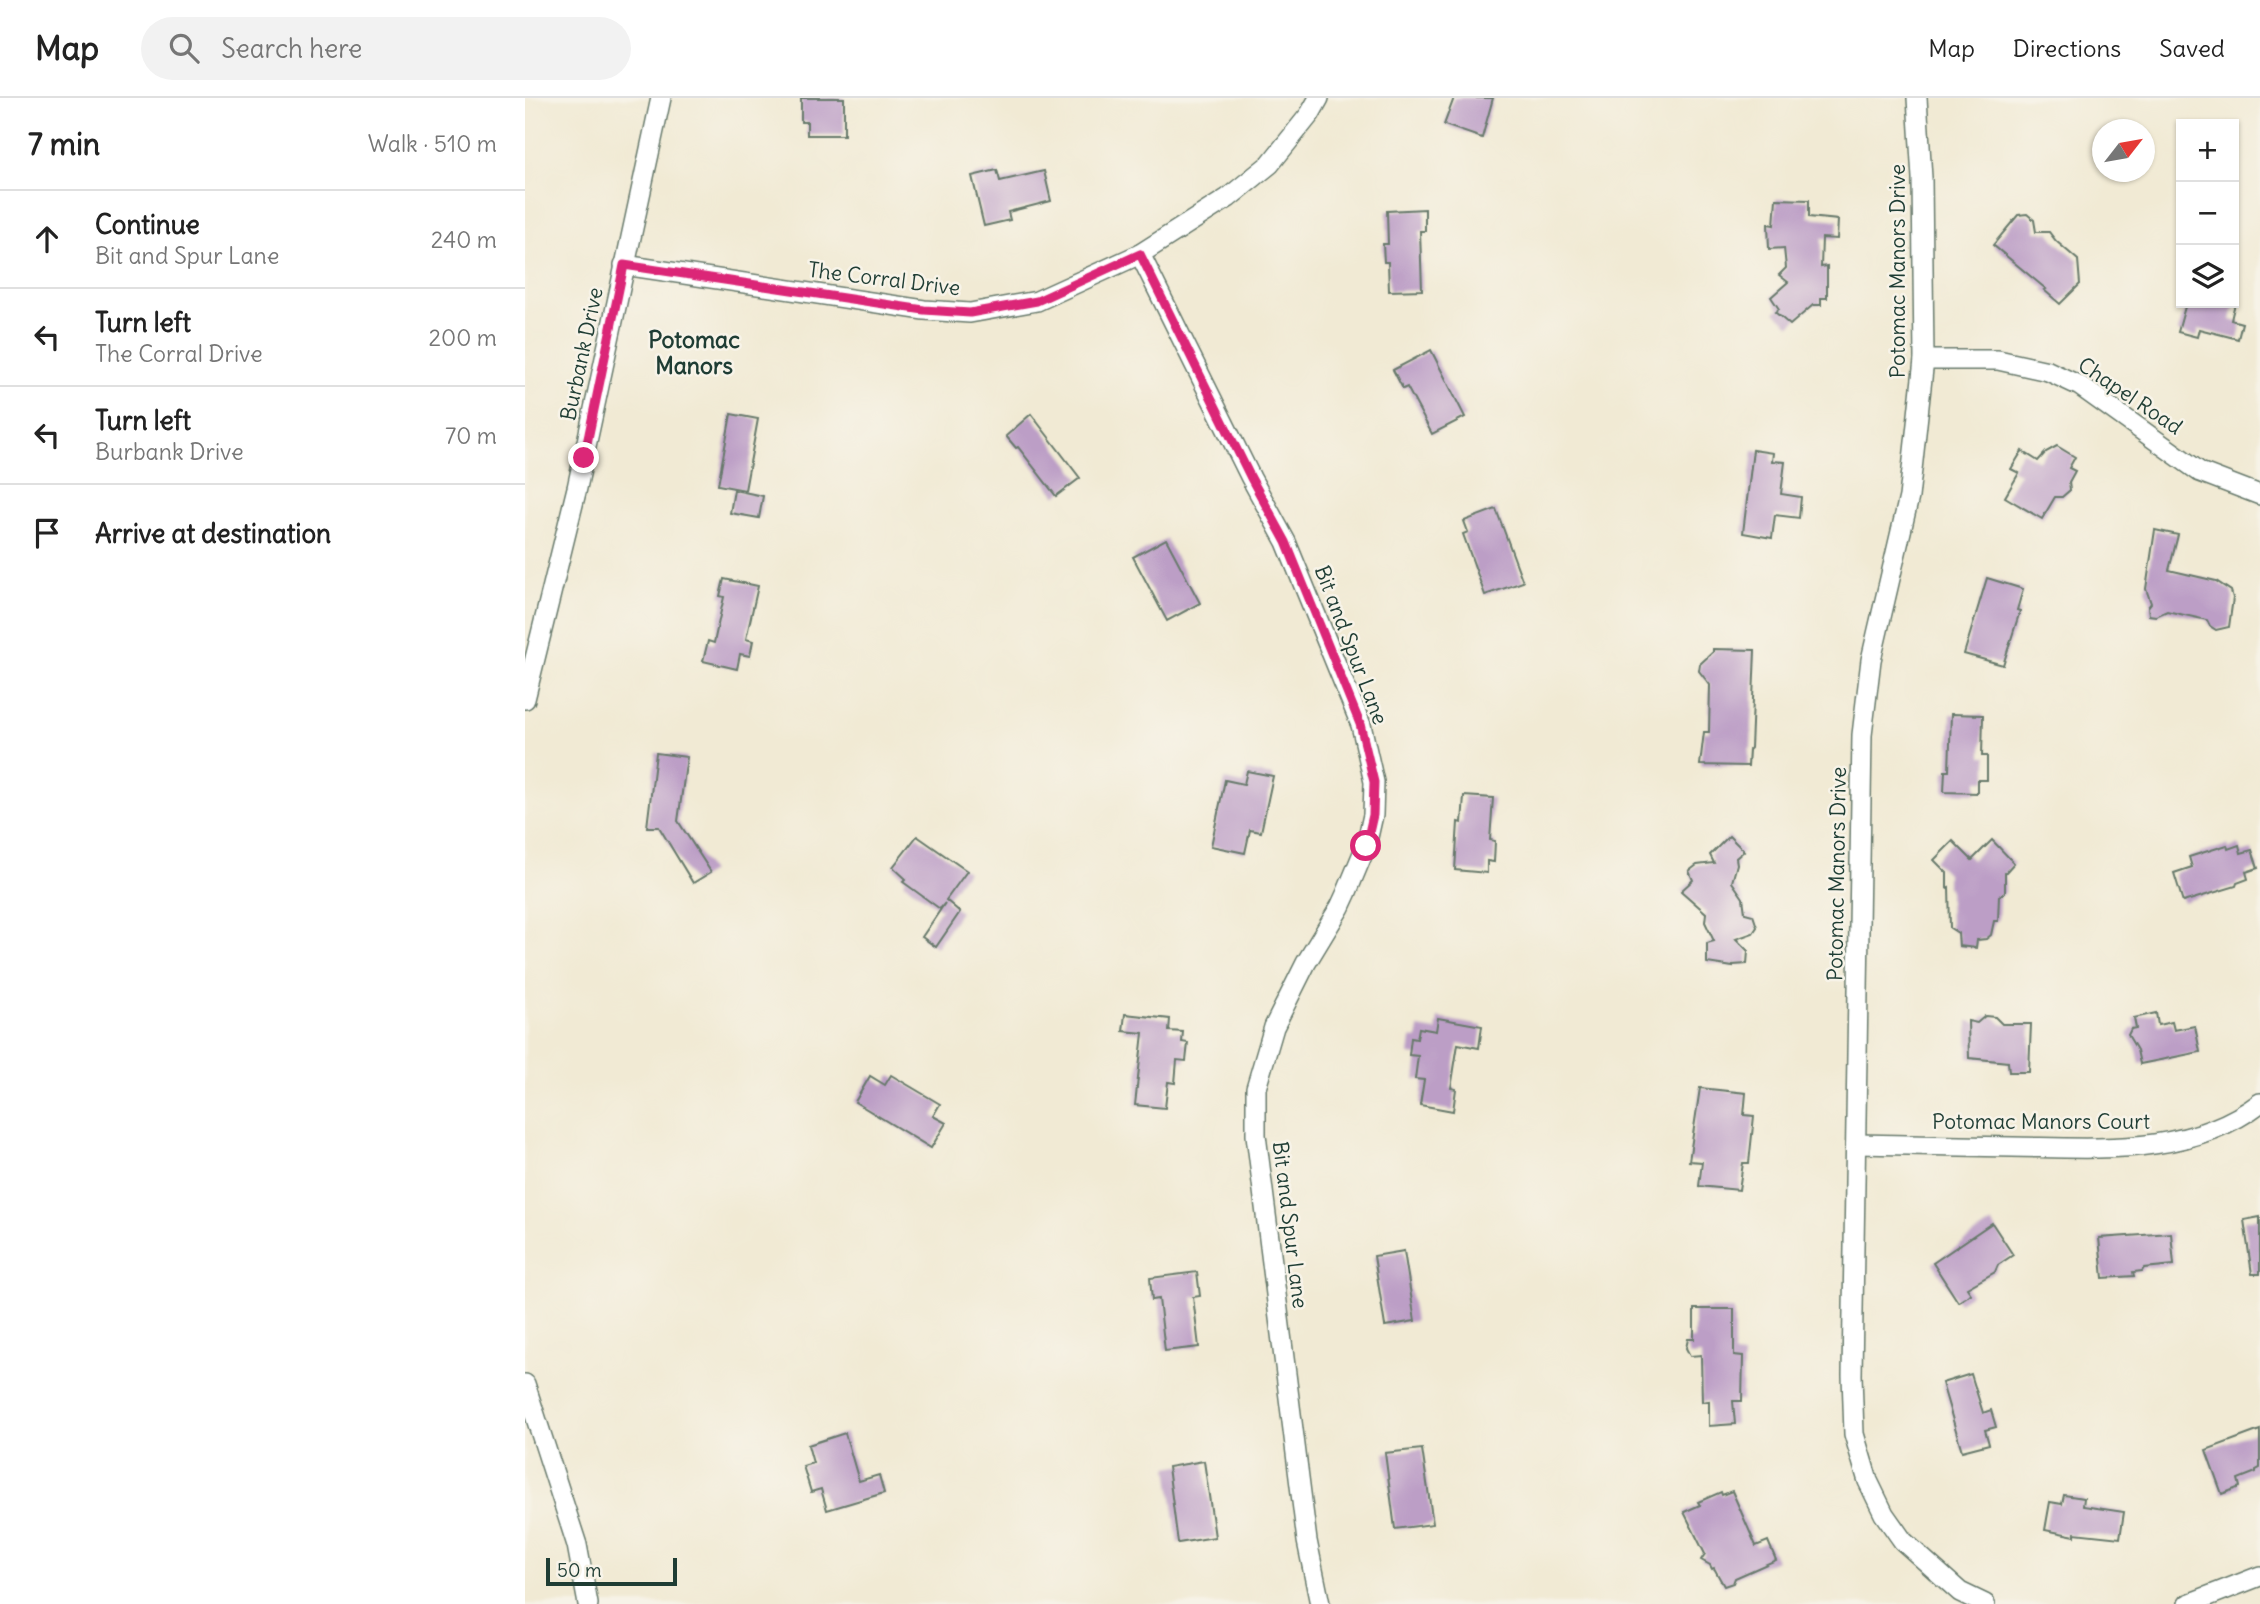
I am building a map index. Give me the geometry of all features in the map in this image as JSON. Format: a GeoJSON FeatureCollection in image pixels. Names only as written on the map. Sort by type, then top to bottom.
{"type":"FeatureCollection","features":[{"type":"Feature","properties":{"kind":"street","name":"Burbank Drive"},"geometry":{"type":"LineString","coordinates":[[525,699],[577,488],[661,98]]}},
{"type":"Feature","properties":{"kind":"street","name":"The Corral Drive"},"geometry":{"type":"LineString","coordinates":[[624,265],[924,310],[970,313],[1037,301],[1140,254],[1228,198],[1270,164],[1310,114],[1319,98]]}},
{"type":"Feature","properties":{"kind":"street","name":"Potomac Manors Drive"},"geometry":{"type":"LineString","coordinates":[[1917,98],[1922,178],[1924,360],[1909,497],[1871,660],[1862,734],[1851,1375],[1854,1434],[1868,1481],[1884,1514],[1903,1541],[1960,1592],[1985,1604]]}},
{"type":"Feature","properties":{"kind":"street","name":"Bit and Spur Lane"},"geometry":{"type":"LineString","coordinates":[[1140,254],[1251,478],[1286,542],[1360,724],[1374,782],[1373,815],[1366,846],[1340,907],[1306,963],[1274,1027],[1256,1088],[1256,1135],[1307,1541],[1320,1604]]}},
{"type":"Feature","properties":{"kind":"street","name":"Chapel Road"},"geometry":{"type":"LineString","coordinates":[[1924,360],[1999,360],[2048,371],[2080,386],[2200,472],[2260,495]]}},
{"type":"Feature","properties":{"kind":"street","name":"Potomac Manors Court"},"geometry":{"type":"LineString","coordinates":[[1856,1144],[2089,1148],[2147,1146],[2177,1140],[2224,1125],[2260,1103]]}},
{"type":"Feature","properties":{"kind":"street"},"geometry":{"type":"LineString","coordinates":[[525,1384],[577,1545],[588,1604]]}},
{"type":"Feature","properties":{"kind":"street"},"geometry":{"type":"LineString","coordinates":[[2188,1604],[2260,1576]]}},
{"type":"Feature","properties":{"kind":"building"},"geometry":{"type":"Polygon","coordinates":[[[801,98],[844,98],[844,135],[807,135],[807,122],[801,122],[801,98]]]}},
{"type":"Feature","properties":{"kind":"building"},"geometry":{"type":"Polygon","coordinates":[[[1454,98],[1493,98],[1482,138],[1444,125],[1454,98]]]}},
{"type":"Feature","properties":{"kind":"building"},"geometry":{"type":"Polygon","coordinates":[[[997,170],[1000,181],[1044,171],[1051,201],[1008,212],[1010,220],[984,226],[972,176],[997,170]]]}},
{"type":"Feature","properties":{"kind":"building"},"geometry":{"type":"Polygon","coordinates":[[[1776,199],[1809,200],[1809,217],[1838,220],[1837,239],[1822,238],[1821,267],[1827,266],[1827,298],[1821,298],[1821,305],[1813,305],[1790,325],[1775,312],[1779,309],[1771,297],[1788,282],[1779,275],[1786,268],[1784,248],[1769,249],[1768,224],[1774,225],[1776,199]]]}},
{"type":"Feature","properties":{"kind":"building"},"geometry":{"type":"Polygon","coordinates":[[[1425,209],[1425,231],[1420,231],[1422,290],[1389,291],[1388,262],[1384,262],[1383,244],[1388,244],[1387,211],[1425,209]]]}},
{"type":"Feature","properties":{"kind":"building"},"geometry":{"type":"Polygon","coordinates":[[[2027,214],[2034,220],[2036,232],[2049,232],[2078,260],[2080,284],[2060,304],[1993,245],[2018,215],[2027,214]]]}},
{"type":"Feature","properties":{"kind":"building"},"geometry":{"type":"Polygon","coordinates":[[[2185,308],[2234,308],[2231,320],[2242,323],[2238,339],[2199,329],[2197,337],[2178,332],[2185,308]]]}},
{"type":"Feature","properties":{"kind":"building"},"geometry":{"type":"Polygon","coordinates":[[[1431,350],[1465,417],[1432,434],[1407,387],[1403,389],[1393,370],[1431,350]]]}},
{"type":"Feature","properties":{"kind":"building"},"geometry":{"type":"Polygon","coordinates":[[[731,414],[758,419],[745,490],[718,485],[731,414]]]}},
{"type":"Feature","properties":{"kind":"building"},"geometry":{"type":"Polygon","coordinates":[[[1031,414],[1080,478],[1056,496],[1018,447],[1006,436],[1031,414]]]}},
{"type":"Feature","properties":{"kind":"building"},"geometry":{"type":"Polygon","coordinates":[[[2057,446],[2075,457],[2069,468],[2075,471],[2069,482],[2070,490],[2062,497],[2055,497],[2042,519],[2005,497],[2019,473],[2011,469],[2022,451],[2038,461],[2046,452],[2057,446]]]}},
{"type":"Feature","properties":{"kind":"building"},"geometry":{"type":"Polygon","coordinates":[[[1753,450],[1773,453],[1772,461],[1785,462],[1781,494],[1801,497],[1799,518],[1775,515],[1772,538],[1743,533],[1753,450]]]}},
{"type":"Feature","properties":{"kind":"building"},"geometry":{"type":"Polygon","coordinates":[[[734,490],[763,496],[759,518],[730,513],[734,490]]]}},
{"type":"Feature","properties":{"kind":"building"},"geometry":{"type":"Polygon","coordinates":[[[1496,509],[1523,582],[1485,595],[1463,534],[1468,532],[1464,521],[1496,509]]]}},
{"type":"Feature","properties":{"kind":"building"},"geometry":{"type":"Polygon","coordinates":[[[2155,530],[2178,535],[2169,570],[2216,581],[2231,591],[2233,598],[2229,627],[2216,630],[2207,620],[2167,611],[2156,616],[2149,615],[2148,607],[2151,603],[2146,589],[2155,530]]]}},
{"type":"Feature","properties":{"kind":"building"},"geometry":{"type":"Polygon","coordinates":[[[1166,539],[1200,603],[1167,621],[1133,557],[1166,539]]]}},
{"type":"Feature","properties":{"kind":"building"},"geometry":{"type":"Polygon","coordinates":[[[1987,578],[2023,589],[2017,610],[2020,611],[2003,665],[1964,654],[1987,578]]]}},
{"type":"Feature","properties":{"kind":"building"},"geometry":{"type":"Polygon","coordinates":[[[724,579],[758,586],[746,639],[753,641],[750,656],[740,654],[737,669],[703,661],[708,641],[714,643],[724,597],[720,596],[724,579]]]}},
{"type":"Feature","properties":{"kind":"building"},"geometry":{"type":"Polygon","coordinates":[[[1713,649],[1755,650],[1748,766],[1700,765],[1704,732],[1709,732],[1710,685],[1699,671],[1700,664],[1713,649]]]}},
{"type":"Feature","properties":{"kind":"building"},"geometry":{"type":"Polygon","coordinates":[[[1951,714],[1983,715],[1982,756],[1987,756],[1987,780],[1977,780],[1977,793],[1944,792],[1945,771],[1949,771],[1951,714]]]}},
{"type":"Feature","properties":{"kind":"building"},"geometry":{"type":"Polygon","coordinates":[[[656,753],[687,757],[678,821],[711,872],[693,883],[659,827],[647,827],[656,753]]]}},
{"type":"Feature","properties":{"kind":"building"},"geometry":{"type":"Polygon","coordinates":[[[1247,771],[1273,776],[1261,832],[1250,830],[1245,853],[1211,846],[1225,780],[1244,784],[1247,771]]]}},
{"type":"Feature","properties":{"kind":"building"},"geometry":{"type":"Polygon","coordinates":[[[1464,796],[1493,798],[1490,840],[1495,841],[1494,862],[1487,861],[1487,873],[1455,870],[1458,822],[1462,823],[1464,796]]]}},
{"type":"Feature","properties":{"kind":"building"},"geometry":{"type":"Polygon","coordinates":[[[917,836],[967,871],[946,900],[960,912],[936,947],[922,937],[945,903],[940,909],[903,882],[906,879],[893,867],[917,836]]]}},
{"type":"Feature","properties":{"kind":"building"},"geometry":{"type":"Polygon","coordinates":[[[1729,836],[1744,851],[1736,858],[1732,882],[1743,898],[1745,913],[1753,915],[1757,927],[1753,933],[1736,939],[1748,951],[1747,964],[1733,967],[1707,963],[1707,943],[1714,941],[1705,922],[1706,913],[1681,891],[1693,880],[1689,871],[1697,865],[1714,863],[1710,855],[1729,836]]]}},
{"type":"Feature","properties":{"kind":"building"},"geometry":{"type":"Polygon","coordinates":[[[1992,840],[2014,863],[2005,873],[2005,893],[1999,896],[1998,921],[1994,921],[1991,935],[1977,940],[1976,948],[1959,946],[1958,933],[1950,928],[1947,873],[1934,860],[1953,841],[1972,860],[1992,840]]]}},
{"type":"Feature","properties":{"kind":"building"},"geometry":{"type":"Polygon","coordinates":[[[2227,845],[2228,849],[2239,845],[2241,853],[2252,850],[2258,868],[2246,872],[2248,879],[2236,886],[2183,902],[2174,873],[2192,867],[2189,857],[2227,845]]]}},
{"type":"Feature","properties":{"kind":"building"},"geometry":{"type":"Polygon","coordinates":[[[2156,1013],[2158,1025],[2172,1022],[2174,1030],[2195,1026],[2200,1052],[2140,1064],[2137,1050],[2128,1035],[2131,1029],[2136,1028],[2134,1018],[2156,1013]]]}},
{"type":"Feature","properties":{"kind":"building"},"geometry":{"type":"Polygon","coordinates":[[[1125,1014],[1170,1019],[1169,1031],[1183,1032],[1182,1042],[1188,1043],[1186,1061],[1177,1060],[1175,1083],[1168,1082],[1165,1108],[1135,1105],[1143,1033],[1123,1031],[1125,1014]]]}},
{"type":"Feature","properties":{"kind":"building"},"geometry":{"type":"Polygon","coordinates":[[[1985,1016],[1995,1017],[2002,1024],[2031,1024],[2029,1072],[2009,1072],[2008,1062],[1969,1058],[1968,1021],[1977,1023],[1985,1016]]]}},
{"type":"Feature","properties":{"kind":"building"},"geometry":{"type":"Polygon","coordinates":[[[1438,1018],[1482,1026],[1479,1048],[1458,1044],[1451,1088],[1456,1089],[1453,1111],[1420,1105],[1424,1080],[1415,1079],[1418,1056],[1409,1055],[1411,1038],[1417,1039],[1419,1028],[1436,1031],[1438,1018]]]}},
{"type":"Feature","properties":{"kind":"building"},"geometry":{"type":"Polygon","coordinates":[[[891,1075],[940,1104],[933,1116],[946,1123],[931,1148],[855,1102],[870,1076],[885,1085],[891,1075]]]}},
{"type":"Feature","properties":{"kind":"building"},"geometry":{"type":"Polygon","coordinates":[[[1700,1088],[1746,1093],[1744,1115],[1754,1116],[1749,1163],[1743,1163],[1739,1190],[1699,1186],[1702,1162],[1689,1161],[1700,1088]]]}},
{"type":"Feature","properties":{"kind":"building"},"geometry":{"type":"Polygon","coordinates":[[[2260,1217],[2260,1274],[2252,1274],[2244,1220],[2260,1217]]]}},
{"type":"Feature","properties":{"kind":"building"},"geometry":{"type":"Polygon","coordinates":[[[1992,1223],[2013,1255],[1998,1265],[1995,1272],[1967,1288],[1971,1294],[1958,1302],[1933,1263],[1992,1223]]]}},
{"type":"Feature","properties":{"kind":"building"},"geometry":{"type":"Polygon","coordinates":[[[2171,1233],[2174,1265],[2144,1268],[2142,1271],[2133,1272],[2134,1276],[2103,1278],[2099,1238],[2171,1233]]]}},
{"type":"Feature","properties":{"kind":"building"},"geometry":{"type":"Polygon","coordinates":[[[1404,1251],[1415,1321],[1385,1326],[1374,1256],[1404,1251]]]}},
{"type":"Feature","properties":{"kind":"building"},"geometry":{"type":"Polygon","coordinates":[[[1197,1272],[1200,1296],[1193,1297],[1199,1347],[1165,1351],[1159,1299],[1152,1300],[1150,1278],[1197,1272]]]}},
{"type":"Feature","properties":{"kind":"building"},"geometry":{"type":"Polygon","coordinates":[[[1694,1309],[1734,1309],[1734,1355],[1743,1356],[1742,1401],[1733,1401],[1735,1424],[1709,1426],[1709,1401],[1702,1402],[1701,1355],[1690,1356],[1686,1348],[1688,1339],[1694,1339],[1694,1309]]]}},
{"type":"Feature","properties":{"kind":"building"},"geometry":{"type":"Polygon","coordinates":[[[1971,1374],[1983,1413],[1991,1410],[1996,1427],[1985,1430],[1989,1444],[1962,1451],[1942,1383],[1971,1374]]]}},
{"type":"Feature","properties":{"kind":"building"},"geometry":{"type":"Polygon","coordinates":[[[2260,1430],[2260,1468],[2238,1479],[2240,1487],[2222,1494],[2206,1450],[2260,1430]]]}},
{"type":"Feature","properties":{"kind":"building"},"geometry":{"type":"Polygon","coordinates":[[[845,1433],[859,1481],[879,1475],[884,1493],[827,1510],[821,1489],[811,1492],[803,1466],[813,1463],[808,1445],[845,1433]]]}},
{"type":"Feature","properties":{"kind":"building"},"geometry":{"type":"Polygon","coordinates":[[[1422,1449],[1433,1524],[1395,1529],[1385,1453],[1422,1449]]]}},
{"type":"Feature","properties":{"kind":"building"},"geometry":{"type":"Polygon","coordinates":[[[1204,1461],[1215,1537],[1178,1543],[1168,1467],[1204,1461]]]}},
{"type":"Feature","properties":{"kind":"building"},"geometry":{"type":"Polygon","coordinates":[[[1732,1491],[1756,1546],[1768,1541],[1776,1560],[1735,1578],[1733,1583],[1724,1586],[1714,1568],[1701,1560],[1705,1554],[1684,1512],[1700,1505],[1698,1502],[1721,1492],[1722,1495],[1732,1491]]]}},
{"type":"Feature","properties":{"kind":"building"},"geometry":{"type":"Polygon","coordinates":[[[2064,1495],[2084,1498],[2083,1506],[2124,1512],[2120,1538],[2075,1533],[2075,1536],[2045,1530],[2050,1502],[2062,1504],[2064,1495]]]}},
{"type":"Feature","properties":{"kind":"district","name":"Potomac Manors"},"geometry":{"type":"Point","coordinates":[694,353]}},
{"type":"Feature","properties":{"kind":"route"},"geometry":{"type":"LineString","coordinates":[[584,458],[624,265],[924,310],[970,313],[1037,301],[1140,254],[1251,478],[1286,542],[1360,724],[1374,782],[1373,815],[1366,846]]}}]}
